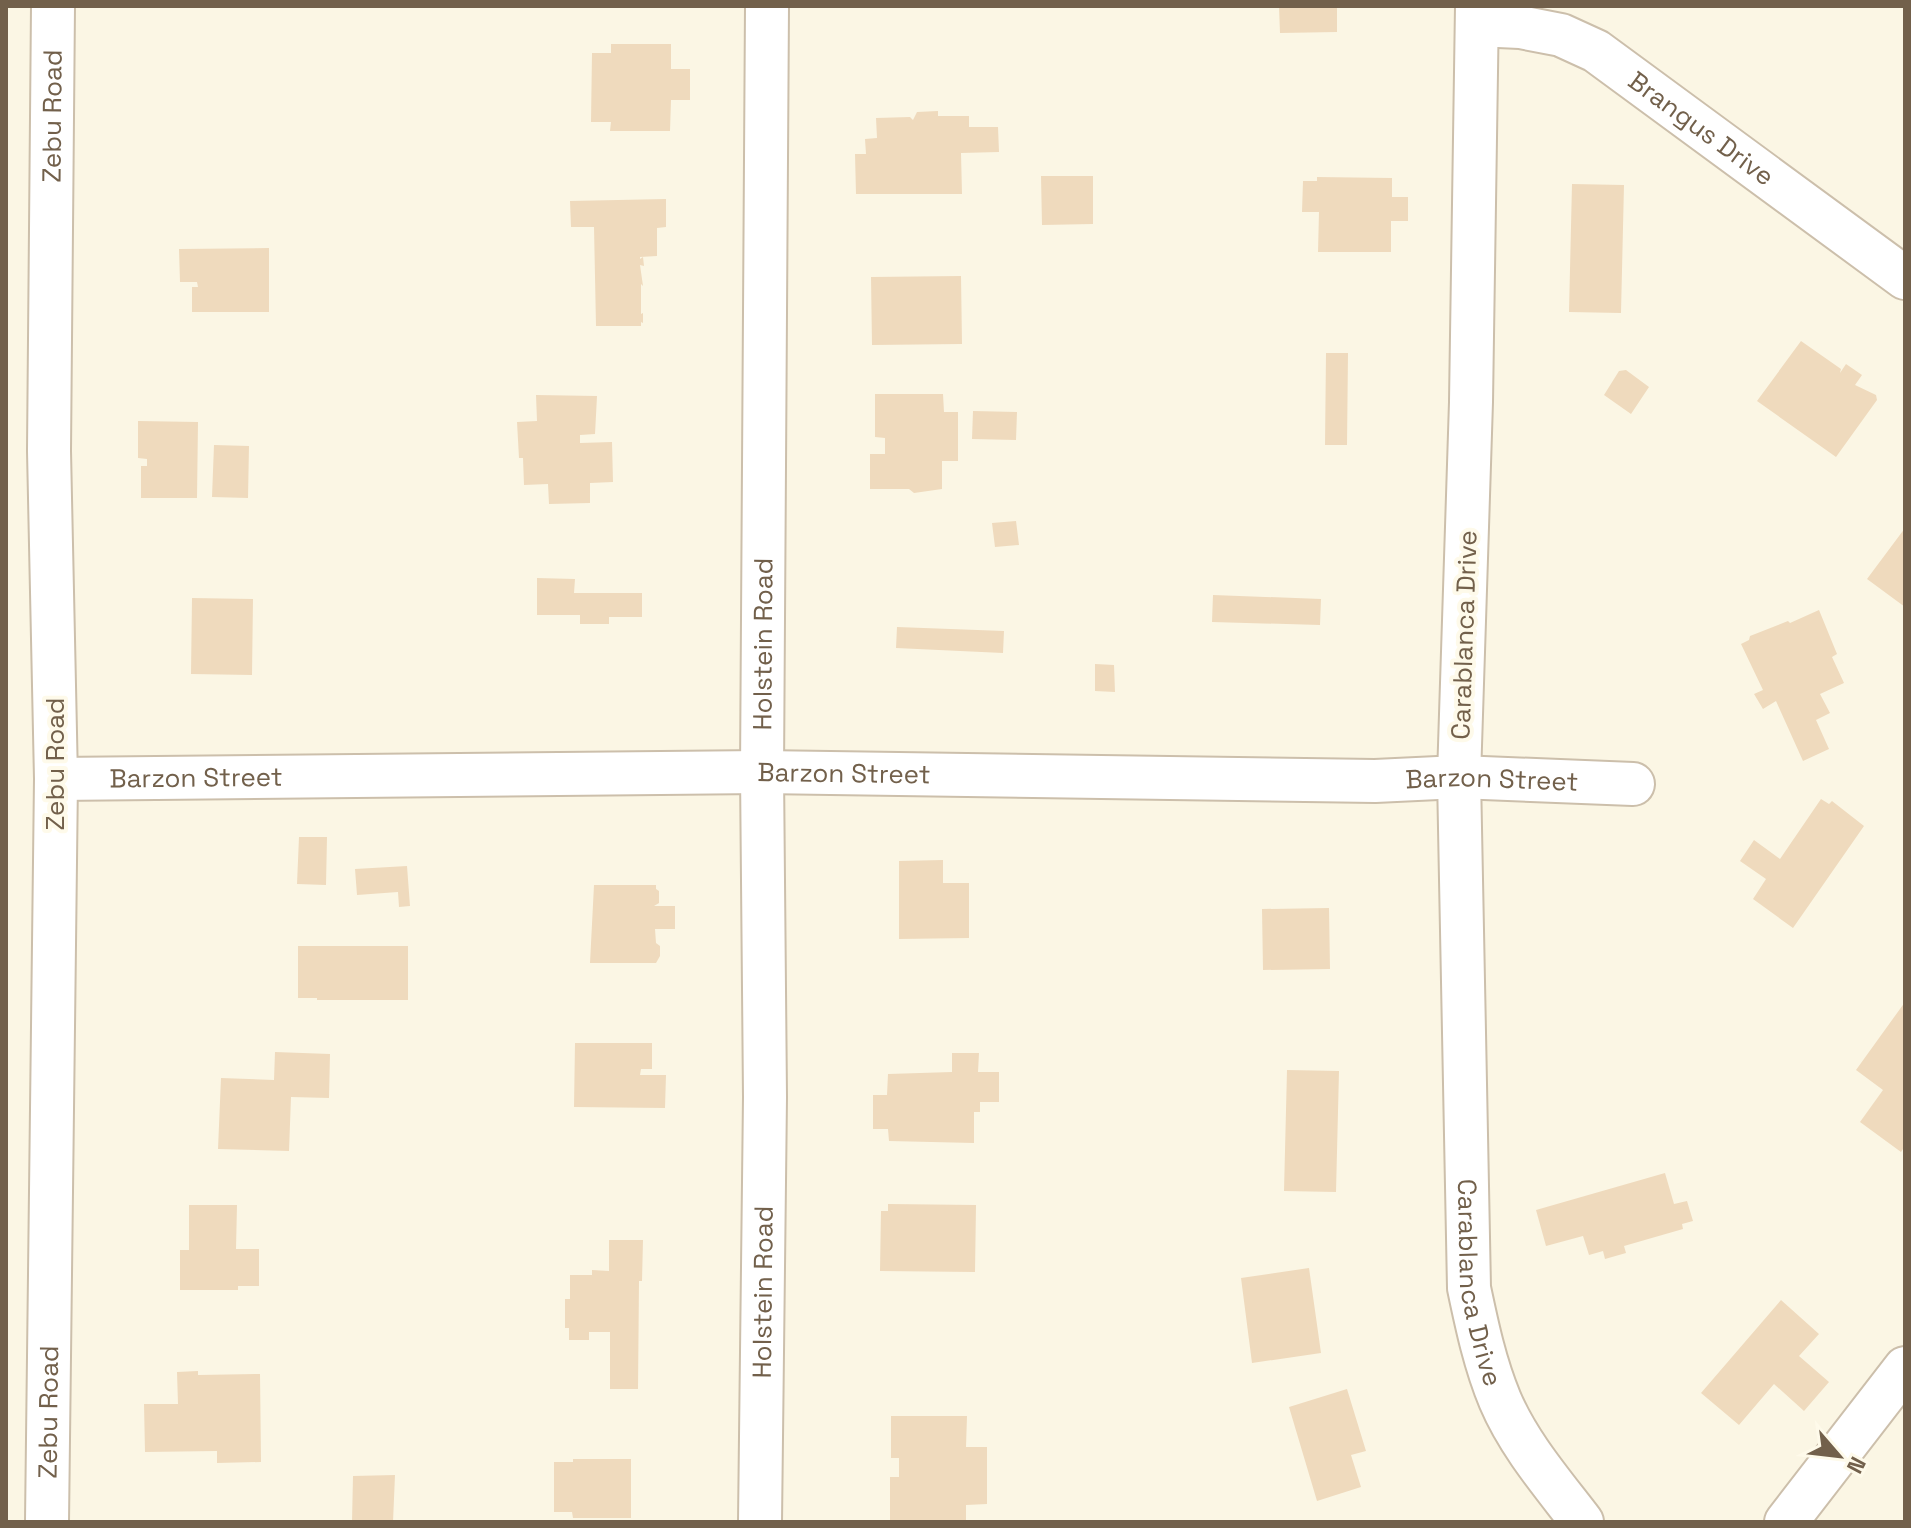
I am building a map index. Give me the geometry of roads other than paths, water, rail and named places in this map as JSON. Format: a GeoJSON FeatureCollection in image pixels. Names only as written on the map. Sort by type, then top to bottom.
{"type":"FeatureCollection","features":[{"type":"Feature","properties":{"kind":"street","name":"Zebu Road"},"geometry":{"type":"LineString","coordinates":[[47,1522],[56,779],[49,451],[53,6]]}},
{"type":"Feature","properties":{"kind":"street","name":"Holstein Road"},"geometry":{"type":"LineString","coordinates":[[760,1522],[765,1097],[762,772],[767,6]]}},
{"type":"Feature","properties":{"kind":"street","name":"Brangus Drive"},"geometry":{"type":"LineString","coordinates":[[1477,16],[1561,35],[1596,51],[1905,278]]}},
{"type":"Feature","properties":{"kind":"street","name":"Carablanca Drive"},"geometry":{"type":"LineString","coordinates":[[1477,16],[1471,402],[1459,777],[1469,1288],[1481,1347],[1501,1403],[1531,1455],[1582,1522]]}},
{"type":"Feature","properties":{"kind":"street","name":"Barzon Street"},"geometry":{"type":"LineString","coordinates":[[56,779],[762,772],[1375,781],[1459,777],[1633,784]]}},
{"type":"Feature","properties":{"kind":"street"},"geometry":{"type":"LineString","coordinates":[[1786,1522],[1905,1368]]}}]}
